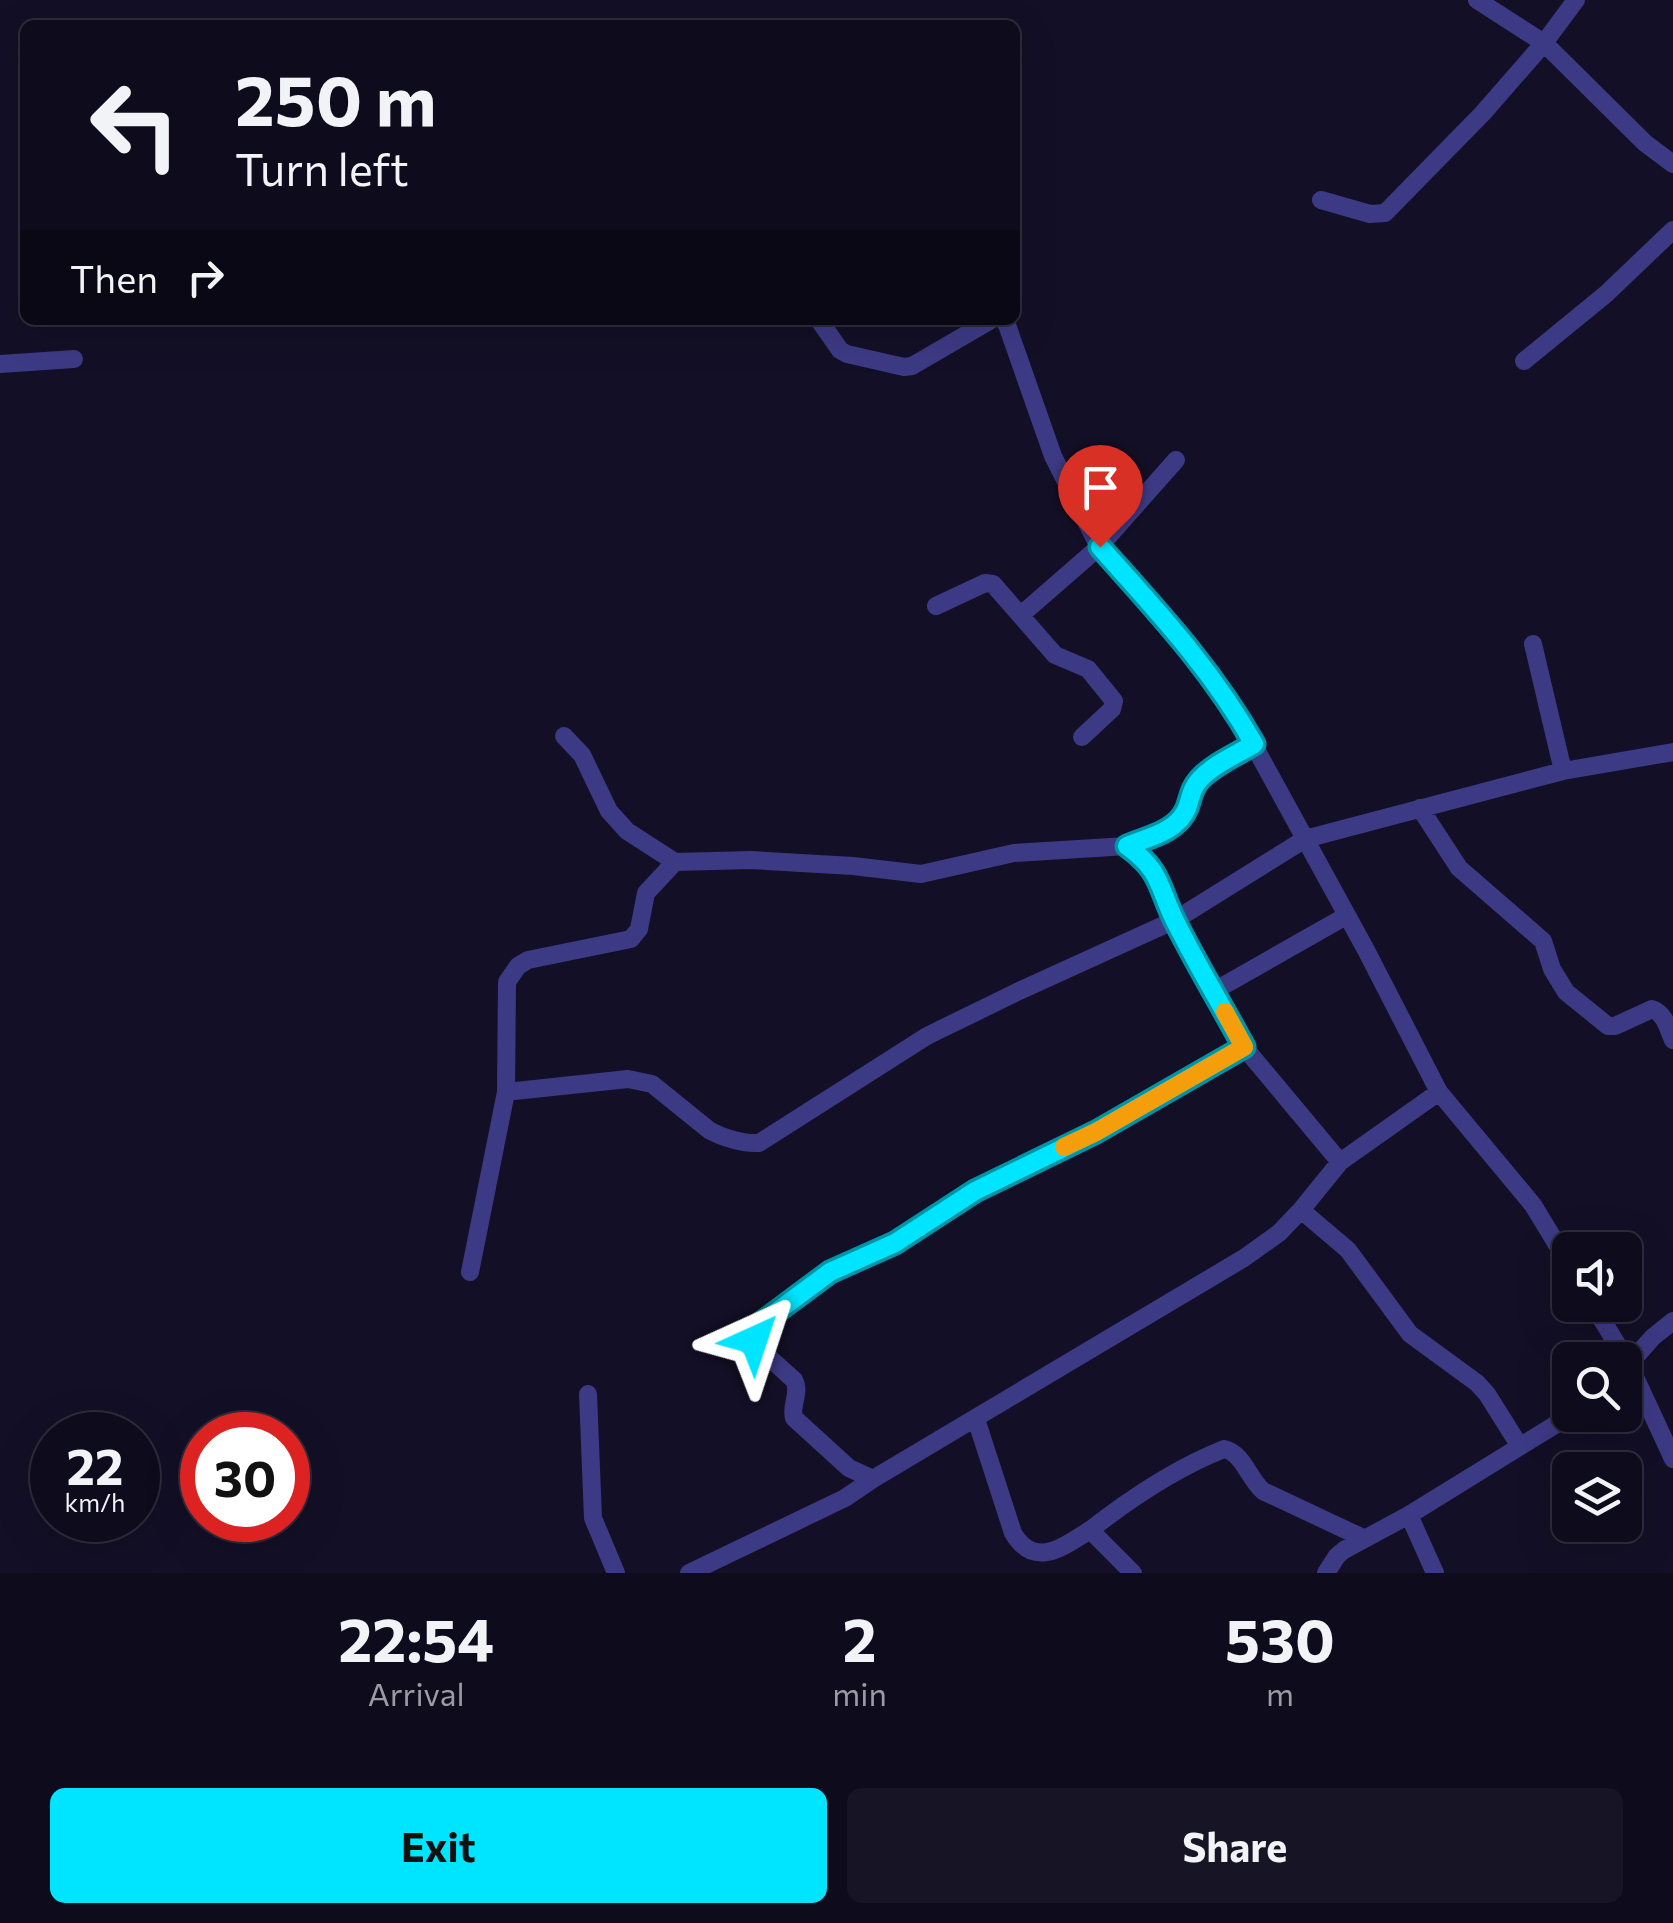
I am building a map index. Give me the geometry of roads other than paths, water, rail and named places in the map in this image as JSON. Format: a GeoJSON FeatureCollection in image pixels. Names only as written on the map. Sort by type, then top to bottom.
{"type":"FeatureCollection","features":[{"type":"Feature","properties":{"kind":"street"},"geometry":{"type":"LineString","coordinates":[[1477,0],[1544,44],[1645,143],[1673,164]]}},
{"type":"Feature","properties":{"kind":"street"},"geometry":{"type":"LineString","coordinates":[[1321,200],[1370,214],[1385,212],[1483,113],[1544,44],[1576,0]]}},
{"type":"Feature","properties":{"kind":"street"},"geometry":{"type":"LineString","coordinates":[[1524,361],[1672,233]]}},
{"type":"Feature","properties":{"kind":"street"},"geometry":{"type":"LineString","coordinates":[[823,325],[847,354],[904,367],[918,363],[983,325]]}},
{"type":"Feature","properties":{"kind":"street"},"geometry":{"type":"LineString","coordinates":[[1007,325],[1053,456],[1100,547],[1191,648],[1229,700],[1439,1092],[1533,1204],[1552,1236]]}},
{"type":"Feature","properties":{"kind":"street"},"geometry":{"type":"LineString","coordinates":[[0,364],[74,359]]}},
{"type":"Feature","properties":{"kind":"street"},"geometry":{"type":"LineString","coordinates":[[1022,614],[1142,511],[1176,460]]}},
{"type":"Feature","properties":{"kind":"street"},"geometry":{"type":"LineString","coordinates":[[936,606],[989,583],[998,588],[1055,655],[1088,669],[1113,698],[1112,709],[1082,737]]}},
{"type":"Feature","properties":{"kind":"street"},"geometry":{"type":"LineString","coordinates":[[1533,644],[1563,771]]}},
{"type":"Feature","properties":{"kind":"street"},"geometry":{"type":"LineString","coordinates":[[564,736],[582,755],[609,811],[628,831],[675,862],[751,860],[920,874],[1014,853],[1127,846],[1170,828],[1186,809],[1197,782],[1254,744]]}},
{"type":"Feature","properties":{"kind":"street"},"geometry":{"type":"LineString","coordinates":[[506,1092],[641,1081],[652,1084],[709,1130],[759,1143],[927,1036],[1174,920],[1305,839],[1563,771],[1673,752]]}},
{"type":"Feature","properties":{"kind":"street"},"geometry":{"type":"LineString","coordinates":[[1420,808],[1460,868],[1543,942],[1552,969],[1566,992],[1608,1026],[1657,1010],[1673,1040]]}},
{"type":"Feature","properties":{"kind":"street"},"geometry":{"type":"LineString","coordinates":[[1127,846],[1148,862],[1156,874],[1174,920],[1244,1047],[1340,1162]]}},
{"type":"Feature","properties":{"kind":"street"},"geometry":{"type":"LineString","coordinates":[[470,1272],[506,1092],[507,982],[528,960],[631,938],[639,930],[646,893],[675,862]]}},
{"type":"Feature","properties":{"kind":"street"},"geometry":{"type":"LineString","coordinates":[[1214,991],[1346,916]]}},
{"type":"Feature","properties":{"kind":"street"},"geometry":{"type":"LineString","coordinates":[[874,1479],[849,1468],[794,1418],[797,1385],[755,1345],[754,1334],[760,1324],[830,1272],[895,1243],[975,1191],[1096,1132],[1244,1047]]}},
{"type":"Feature","properties":{"kind":"street"},"geometry":{"type":"LineString","coordinates":[[689,1573],[845,1498],[1244,1258],[1279,1233],[1340,1162],[1439,1092]]}},
{"type":"Feature","properties":{"kind":"street"},"geometry":{"type":"LineString","coordinates":[[1301,1210],[1348,1250],[1410,1334],[1476,1382],[1519,1446]]}},
{"type":"Feature","properties":{"kind":"street"},"geometry":{"type":"LineString","coordinates":[[1642,1349],[1673,1321]]}},
{"type":"Feature","properties":{"kind":"street"},"geometry":{"type":"LineString","coordinates":[[588,1394],[593,1518],[616,1573]]}},
{"type":"Feature","properties":{"kind":"street"},"geometry":{"type":"LineString","coordinates":[[1642,1396],[1673,1459]]}},
{"type":"Feature","properties":{"kind":"street"},"geometry":{"type":"LineString","coordinates":[[976,1419],[1013,1533],[1018,1543],[1028,1549],[1049,1554],[1151,1487],[1224,1448],[1236,1454],[1263,1491],[1363,1538]]}},
{"type":"Feature","properties":{"kind":"street"},"geometry":{"type":"LineString","coordinates":[[1326,1573],[1337,1556],[1363,1538],[1552,1426]]}},
{"type":"Feature","properties":{"kind":"street"},"geometry":{"type":"LineString","coordinates":[[1409,1514],[1435,1573]]}},
{"type":"Feature","properties":{"kind":"street"},"geometry":{"type":"LineString","coordinates":[[1090,1530],[1133,1573]]}}]}
